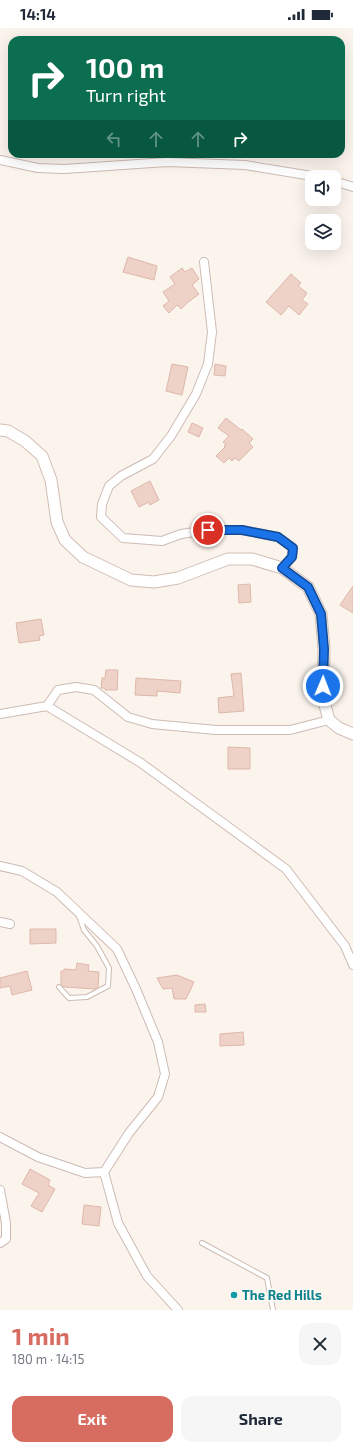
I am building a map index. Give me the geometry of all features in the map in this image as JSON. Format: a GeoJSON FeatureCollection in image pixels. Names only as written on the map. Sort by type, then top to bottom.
{"type":"FeatureCollection","features":[{"type":"Feature","properties":{"kind":"main road"},"geometry":{"type":"LineString","coordinates":[[0,430],[8,431],[25,441],[42,456],[51,480],[56,522],[65,540],[83,557],[131,580],[154,582],[178,578],[228,559],[252,559],[282,568],[308,587],[321,614],[324,649],[323,698],[329,720],[339,728],[353,734]]}},
{"type":"Feature","properties":{"kind":"street"},"geometry":{"type":"LineString","coordinates":[[0,160],[38,168],[64,169],[167,162],[245,165],[305,175]]}},
{"type":"Feature","properties":{"kind":"street"},"geometry":{"type":"LineString","coordinates":[[341,183],[353,187]]}},
{"type":"Feature","properties":{"kind":"street"},"geometry":{"type":"LineString","coordinates":[[204,262],[212,332],[208,364],[196,394],[171,436],[153,459],[121,476],[109,486],[102,504],[100,517],[123,538],[162,541],[181,534],[208,530],[242,530],[278,537],[293,548],[292,557],[282,568]]}},
{"type":"Feature","properties":{"kind":"street"},"geometry":{"type":"LineString","coordinates":[[47,706],[58,690],[76,687],[94,690],[128,717],[152,724],[216,730],[290,730],[329,720]]}},
{"type":"Feature","properties":{"kind":"street"},"geometry":{"type":"LineString","coordinates":[[0,714],[47,706],[141,763],[286,869],[345,946],[353,965]]}},
{"type":"Feature","properties":{"kind":"street"},"geometry":{"type":"LineString","coordinates":[[0,866],[22,871],[57,892],[117,949],[136,989],[158,1042],[165,1074],[158,1097],[129,1133],[104,1172],[118,1223],[147,1276],[178,1310]]}},
{"type":"Feature","properties":{"kind":"street"},"geometry":{"type":"LineString","coordinates":[[0,922],[10,924]]}},
{"type":"Feature","properties":{"kind":"street"},"geometry":{"type":"LineString","coordinates":[[0,1137],[38,1157],[85,1173],[104,1172]]}},
{"type":"Feature","properties":{"kind":"street"},"geometry":{"type":"LineString","coordinates":[[0,1190],[7,1230],[6,1239],[0,1243]]}},
{"type":"Feature","properties":{"kind":"lane"},"geometry":{"type":"LineString","coordinates":[[59,987],[69,998],[87,997],[108,986],[110,968],[97,946],[84,930],[77,912]]}},
{"type":"Feature","properties":{"kind":"lane"},"geometry":{"type":"LineString","coordinates":[[202,1243],[266,1278],[273,1310]]}},
{"type":"Feature","properties":{"kind":"building"},"geometry":{"type":"Polygon","coordinates":[[[128,257],[157,266],[154,280],[123,272],[128,257]]]}},
{"type":"Feature","properties":{"kind":"building"},"geometry":{"type":"Polygon","coordinates":[[[182,268],[185,272],[192,268],[199,279],[192,285],[199,294],[181,309],[177,305],[169,313],[163,306],[169,301],[163,292],[175,284],[170,277],[182,268]]]}},
{"type":"Feature","properties":{"kind":"building"},"geometry":{"type":"Polygon","coordinates":[[[291,274],[301,283],[298,286],[307,293],[302,300],[308,304],[299,315],[289,306],[281,315],[266,302],[291,274]]]}},
{"type":"Feature","properties":{"kind":"building"},"geometry":{"type":"Polygon","coordinates":[[[172,364],[188,367],[182,395],[166,391],[172,364]]]}},
{"type":"Feature","properties":{"kind":"building"},"geometry":{"type":"Polygon","coordinates":[[[215,364],[226,366],[225,376],[214,375],[215,364]]]}},
{"type":"Feature","properties":{"kind":"building"},"geometry":{"type":"Polygon","coordinates":[[[226,418],[253,439],[249,443],[253,447],[239,461],[235,458],[232,461],[229,458],[224,463],[216,456],[225,447],[224,446],[226,444],[223,442],[229,436],[218,428],[226,418]]]}},
{"type":"Feature","properties":{"kind":"building"},"geometry":{"type":"Polygon","coordinates":[[[192,423],[203,428],[199,437],[188,432],[192,423]]]}},
{"type":"Feature","properties":{"kind":"building"},"geometry":{"type":"Polygon","coordinates":[[[150,481],[159,500],[150,505],[149,502],[139,507],[131,491],[150,481]]]}},
{"type":"Feature","properties":{"kind":"building"},"geometry":{"type":"Polygon","coordinates":[[[250,584],[251,602],[239,603],[238,585],[250,584]]]}},
{"type":"Feature","properties":{"kind":"building"},"geometry":{"type":"Polygon","coordinates":[[[353,586],[353,613],[340,605],[353,586]]]}},
{"type":"Feature","properties":{"kind":"building"},"geometry":{"type":"Polygon","coordinates":[[[41,619],[44,635],[39,636],[40,640],[19,643],[16,623],[41,619]]]}},
{"type":"Feature","properties":{"kind":"building"},"geometry":{"type":"Polygon","coordinates":[[[106,670],[118,670],[117,690],[105,690],[105,688],[101,688],[102,678],[105,678],[106,670]]]}},
{"type":"Feature","properties":{"kind":"building"},"geometry":{"type":"Polygon","coordinates":[[[241,673],[244,711],[219,713],[218,698],[234,696],[231,674],[241,673]]]}},
{"type":"Feature","properties":{"kind":"building"},"geometry":{"type":"Polygon","coordinates":[[[136,678],[181,681],[180,693],[157,691],[157,696],[135,695],[136,678]]]}},
{"type":"Feature","properties":{"kind":"building"},"geometry":{"type":"Polygon","coordinates":[[[228,747],[250,748],[250,769],[228,769],[228,747]]]}},
{"type":"Feature","properties":{"kind":"building"},"geometry":{"type":"Polygon","coordinates":[[[30,929],[56,929],[56,943],[30,944],[30,929]]]}},
{"type":"Feature","properties":{"kind":"building"},"geometry":{"type":"Polygon","coordinates":[[[77,963],[89,965],[88,971],[99,972],[98,987],[95,989],[64,987],[61,984],[61,971],[64,971],[64,969],[76,970],[77,963]]]}},
{"type":"Feature","properties":{"kind":"building"},"geometry":{"type":"Polygon","coordinates":[[[27,971],[32,990],[12,995],[10,986],[0,988],[0,978],[27,971]]]}},
{"type":"Feature","properties":{"kind":"building"},"geometry":{"type":"Polygon","coordinates":[[[177,975],[194,982],[186,999],[174,999],[172,988],[163,989],[157,978],[177,975]]]}},
{"type":"Feature","properties":{"kind":"building"},"geometry":{"type":"Polygon","coordinates":[[[205,1004],[206,1012],[195,1012],[195,1005],[205,1004]]]}},
{"type":"Feature","properties":{"kind":"building"},"geometry":{"type":"Polygon","coordinates":[[[243,1032],[244,1045],[220,1046],[220,1034],[243,1032]]]}},
{"type":"Feature","properties":{"kind":"building"},"geometry":{"type":"Polygon","coordinates":[[[30,1169],[50,1180],[48,1185],[55,1189],[42,1212],[31,1206],[39,1193],[22,1184],[30,1169]]]}},
{"type":"Feature","properties":{"kind":"building"},"geometry":{"type":"Polygon","coordinates":[[[84,1205],[101,1207],[99,1226],[82,1224],[84,1205]]]}},
{"type":"Feature","properties":{"kind":"place","name":"The Red Hills"},"geometry":{"type":"Point","coordinates":[234,1295]}},
{"type":"Feature","properties":{"kind":"route"},"geometry":{"type":"LineString","coordinates":[[208,530],[242,530],[278,537],[293,548],[292,557],[282,568],[308,587],[321,614],[324,649],[323,686]]}}]}
